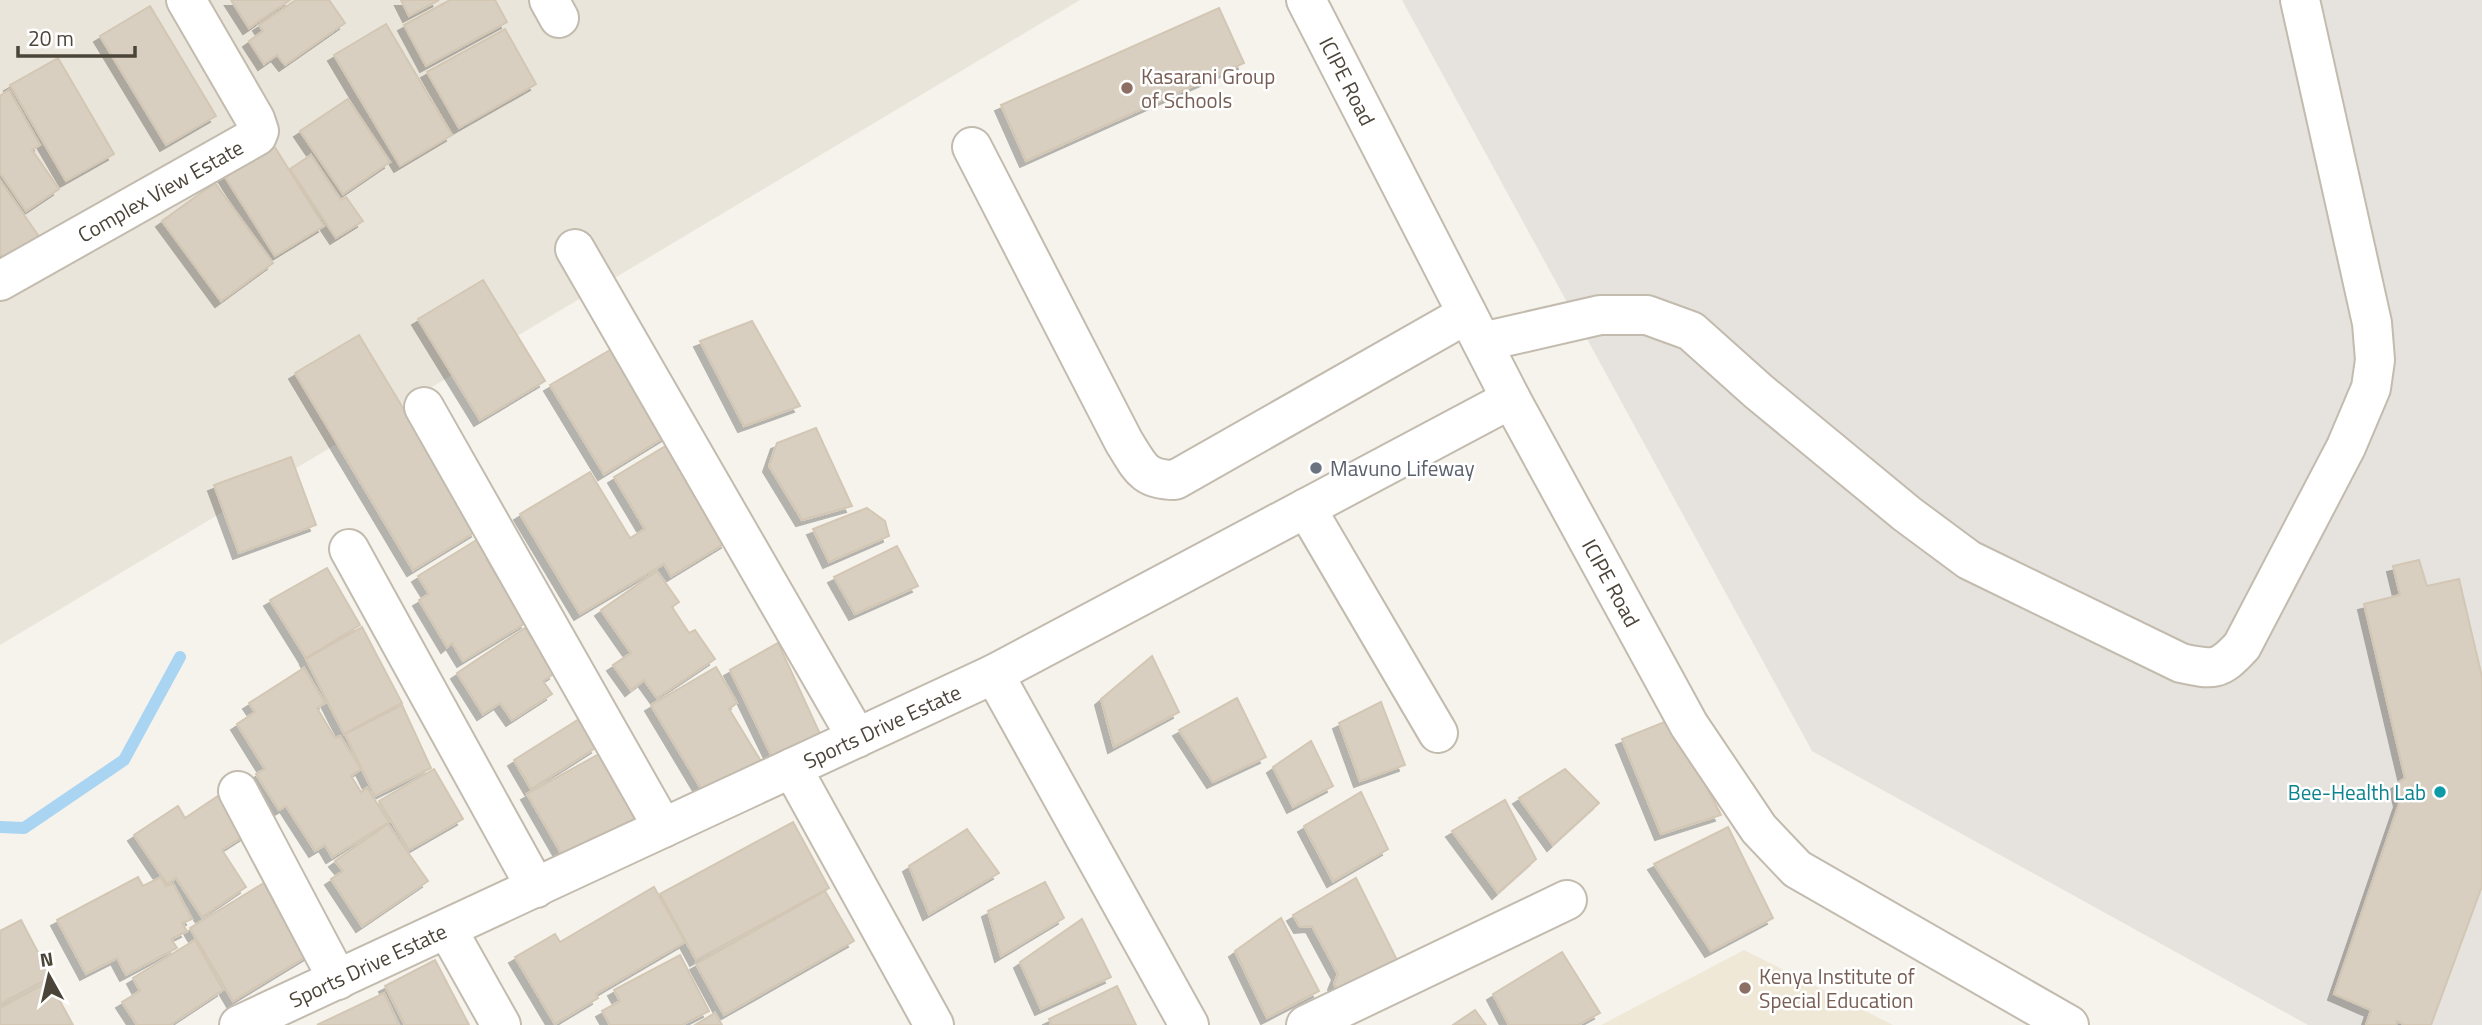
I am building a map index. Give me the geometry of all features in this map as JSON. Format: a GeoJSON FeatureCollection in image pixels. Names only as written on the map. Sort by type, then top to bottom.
{"type":"FeatureCollection","features":[{"type":"Feature","properties":{"kind":"street","name":"Complex View Estate"},"geometry":{"type":"LineString","coordinates":[[0,281],[257,136],[255,119],[186,0]]}},
{"type":"Feature","properties":{"kind":"street","name":"ICIPE Road"},"geometry":{"type":"LineString","coordinates":[[1306,0],[1511,399],[1689,725],[1759,829],[1797,869],[2070,1025]]}},
{"type":"Feature","properties":{"kind":"street"},"geometry":{"type":"LineString","coordinates":[[972,147],[1124,442],[1140,468],[1157,480],[1175,480],[1474,328],[1600,315],[1647,315],[1691,331],[1758,391],[1907,514],[1969,560],[2181,663],[2205,668],[2225,664],[2242,646],[2346,447],[2371,388],[2375,360],[2372,323],[2300,0]]}},
{"type":"Feature","properties":{"kind":"street"},"geometry":{"type":"LineString","coordinates":[[575,249],[857,738]]}},
{"type":"Feature","properties":{"kind":"street","name":"Sports Drive Estate"},"geometry":{"type":"LineString","coordinates":[[247,1024],[994,674],[1511,399]]}},
{"type":"Feature","properties":{"kind":"street"},"geometry":{"type":"LineString","coordinates":[[424,407],[663,828]]}},
{"type":"Feature","properties":{"kind":"street"},"geometry":{"type":"LineString","coordinates":[[1306,508],[1438,733]]}},
{"type":"Feature","properties":{"kind":"street"},"geometry":{"type":"LineString","coordinates":[[349,550],[536,888]]}},
{"type":"Feature","properties":{"kind":"street"},"geometry":{"type":"LineString","coordinates":[[994,674],[1189,1025]]}},
{"type":"Feature","properties":{"kind":"street"},"geometry":{"type":"LineString","coordinates":[[792,768],[934,1025]]}},
{"type":"Feature","properties":{"kind":"street"},"geometry":{"type":"LineString","coordinates":[[238,791],[338,980]]}},
{"type":"Feature","properties":{"kind":"street"},"geometry":{"type":"LineString","coordinates":[[1306,1025],[1567,900]]}},
{"type":"Feature","properties":{"kind":"street"},"geometry":{"type":"LineString","coordinates":[[447,929],[501,1025]]}},
{"type":"Feature","properties":{"kind":"shaded area"},"geometry":{"type":"Polygon","coordinates":[[[0,0],[1080,0],[0,645],[0,0]]]}},
{"type":"Feature","properties":{"kind":"shaded area"},"geometry":{"type":"Polygon","coordinates":[[[1402,0],[2482,0],[2482,1025],[2308,1025],[1812,751],[1402,0]]]}},
{"type":"Feature","properties":{"kind":"shaded area","name":"Kenya Institute of Special Education"},"geometry":{"type":"Polygon","coordinates":[[[1744,950],[1893,1025],[1601,1025],[1744,950]]]}},
{"type":"Feature","properties":{"kind":"building"},"geometry":{"type":"Polygon","coordinates":[[[231,0],[290,0],[249,28],[231,0]]]}},
{"type":"Feature","properties":{"kind":"building"},"geometry":{"type":"Polygon","coordinates":[[[296,0],[329,0],[345,23],[285,65],[277,55],[264,64],[249,41],[263,31],[259,25],[296,0]]]}},
{"type":"Feature","properties":{"kind":"building"},"geometry":{"type":"Polygon","coordinates":[[[401,0],[439,0],[409,16],[401,0]]]}},
{"type":"Feature","properties":{"kind":"building"},"geometry":{"type":"Polygon","coordinates":[[[450,0],[495,0],[507,22],[426,66],[404,25],[450,0]]]}},
{"type":"Feature","properties":{"kind":"building"},"geometry":{"type":"Polygon","coordinates":[[[150,6],[216,116],[166,145],[100,36],[150,6]]]}},
{"type":"Feature","properties":{"kind":"building"},"geometry":{"type":"Polygon","coordinates":[[[1219,8],[1244,63],[1026,161],[1001,105],[1219,8]]]}},
{"type":"Feature","properties":{"kind":"building"},"geometry":{"type":"Polygon","coordinates":[[[386,24],[452,135],[400,166],[334,55],[386,24]]]}},
{"type":"Feature","properties":{"kind":"building"},"geometry":{"type":"Polygon","coordinates":[[[505,29],[536,84],[459,128],[427,72],[505,29]]]}},
{"type":"Feature","properties":{"kind":"building"},"geometry":{"type":"Polygon","coordinates":[[[58,58],[114,154],[66,181],[10,85],[58,58]]]}},
{"type":"Feature","properties":{"kind":"building"},"geometry":{"type":"Polygon","coordinates":[[[9,90],[40,145],[32,150],[59,189],[26,211],[0,173],[0,96],[9,90]]]}},
{"type":"Feature","properties":{"kind":"building"},"geometry":{"type":"Polygon","coordinates":[[[348,99],[390,162],[343,194],[300,131],[348,99]]]}},
{"type":"Feature","properties":{"kind":"building"},"geometry":{"type":"Polygon","coordinates":[[[271,141],[324,226],[275,256],[222,172],[271,141]]]}},
{"type":"Feature","properties":{"kind":"building"},"geometry":{"type":"Polygon","coordinates":[[[311,155],[341,200],[346,197],[363,221],[336,238],[290,169],[311,155]]]}},
{"type":"Feature","properties":{"kind":"building"},"geometry":{"type":"Polygon","coordinates":[[[0,180],[40,238],[6,262],[0,253],[0,180]]]}},
{"type":"Feature","properties":{"kind":"building"},"geometry":{"type":"Polygon","coordinates":[[[215,183],[273,263],[221,301],[162,221],[215,183]]]}},
{"type":"Feature","properties":{"kind":"building"},"geometry":{"type":"Polygon","coordinates":[[[483,280],[545,381],[480,420],[418,319],[483,280]]]}},
{"type":"Feature","properties":{"kind":"building"},"geometry":{"type":"Polygon","coordinates":[[[752,321],[800,406],[744,426],[700,341],[752,321]]]}},
{"type":"Feature","properties":{"kind":"building"},"geometry":{"type":"Polygon","coordinates":[[[359,335],[477,531],[413,570],[295,373],[359,335]]]}},
{"type":"Feature","properties":{"kind":"building"},"geometry":{"type":"Polygon","coordinates":[[[615,347],[668,435],[604,474],[550,385],[615,347]]]}},
{"type":"Feature","properties":{"kind":"building"},"geometry":{"type":"Polygon","coordinates":[[[816,428],[852,506],[802,520],[769,466],[777,443],[816,428]]]}},
{"type":"Feature","properties":{"kind":"building"},"geometry":{"type":"Polygon","coordinates":[[[669,444],[727,542],[671,576],[664,564],[580,614],[520,514],[590,472],[630,538],[645,529],[614,477],[669,444]]]}},
{"type":"Feature","properties":{"kind":"building"},"geometry":{"type":"Polygon","coordinates":[[[291,457],[316,525],[239,553],[214,485],[291,457]]]}},
{"type":"Feature","properties":{"kind":"building"},"geometry":{"type":"Polygon","coordinates":[[[867,508],[885,521],[889,536],[829,562],[813,529],[867,508]]]}},
{"type":"Feature","properties":{"kind":"building"},"geometry":{"type":"Polygon","coordinates":[[[483,536],[494,553],[486,558],[495,574],[502,570],[527,622],[463,661],[452,643],[447,647],[419,600],[429,594],[418,576],[483,536]]]}},
{"type":"Feature","properties":{"kind":"building"},"geometry":{"type":"Polygon","coordinates":[[[897,546],[918,586],[855,614],[834,577],[897,546]]]}},
{"type":"Feature","properties":{"kind":"building","name":"Bee-Health Lab"},"geometry":{"type":"Polygon","coordinates":[[[2419,560],[2427,586],[2459,579],[2482,677],[2482,886],[2431,1025],[2405,1025],[2397,1021],[2396,1025],[2366,1025],[2371,1010],[2334,994],[2400,801],[2396,784],[2405,778],[2364,604],[2400,595],[2393,566],[2419,560]]]}},
{"type":"Feature","properties":{"kind":"building"},"geometry":{"type":"Polygon","coordinates":[[[327,568],[360,625],[306,658],[270,600],[327,568]]]}},
{"type":"Feature","properties":{"kind":"building"},"geometry":{"type":"Polygon","coordinates":[[[657,571],[679,602],[672,607],[689,633],[695,630],[715,659],[657,698],[644,680],[631,690],[613,665],[631,653],[601,610],[657,571]]]}},
{"type":"Feature","properties":{"kind":"building"},"geometry":{"type":"Polygon","coordinates":[[[362,627],[402,703],[344,734],[306,659],[362,627]]]}},
{"type":"Feature","properties":{"kind":"building"},"geometry":{"type":"Polygon","coordinates":[[[525,628],[555,673],[543,681],[552,694],[512,720],[500,703],[483,714],[457,673],[525,628]]]}},
{"type":"Feature","properties":{"kind":"building"},"geometry":{"type":"Polygon","coordinates":[[[778,643],[821,736],[774,761],[730,670],[778,643]]]}},
{"type":"Feature","properties":{"kind":"building"},"geometry":{"type":"Polygon","coordinates":[[[1152,656],[1179,712],[1114,747],[1101,699],[1152,656]]]}},
{"type":"Feature","properties":{"kind":"building"},"geometry":{"type":"Polygon","coordinates":[[[716,667],[737,703],[729,709],[767,771],[711,805],[651,705],[716,667]]]}},
{"type":"Feature","properties":{"kind":"building"},"geometry":{"type":"Polygon","coordinates":[[[304,668],[325,703],[317,708],[335,738],[340,736],[361,769],[351,776],[361,792],[367,788],[389,822],[332,857],[325,845],[315,851],[286,806],[279,810],[256,774],[265,769],[237,724],[255,712],[249,703],[304,668]]]}},
{"type":"Feature","properties":{"kind":"building"},"geometry":{"type":"Polygon","coordinates":[[[1237,698],[1266,757],[1213,782],[1179,730],[1237,698]]]}},
{"type":"Feature","properties":{"kind":"building"},"geometry":{"type":"Polygon","coordinates":[[[1381,702],[1405,765],[1360,781],[1339,723],[1381,702]]]}},
{"type":"Feature","properties":{"kind":"building"},"geometry":{"type":"Polygon","coordinates":[[[402,705],[431,768],[375,796],[345,734],[402,705]]]}},
{"type":"Feature","properties":{"kind":"building"},"geometry":{"type":"Polygon","coordinates":[[[579,719],[597,747],[531,789],[514,760],[579,719]]]}},
{"type":"Feature","properties":{"kind":"building"},"geometry":{"type":"Polygon","coordinates":[[[1672,719],[1721,815],[1661,834],[1622,739],[1672,719]]]}},
{"type":"Feature","properties":{"kind":"building"},"geometry":{"type":"Polygon","coordinates":[[[1311,741],[1333,786],[1293,807],[1273,767],[1311,741]]]}},
{"type":"Feature","properties":{"kind":"building"},"geometry":{"type":"Polygon","coordinates":[[[599,754],[636,821],[565,860],[527,794],[599,754]]]}},
{"type":"Feature","properties":{"kind":"building"},"geometry":{"type":"Polygon","coordinates":[[[434,769],[463,819],[409,850],[379,801],[434,769]]]}},
{"type":"Feature","properties":{"kind":"building"},"geometry":{"type":"Polygon","coordinates":[[[1565,769],[1599,803],[1553,845],[1519,798],[1565,769]]]}},
{"type":"Feature","properties":{"kind":"building"},"geometry":{"type":"Polygon","coordinates":[[[1361,792],[1388,849],[1333,881],[1304,826],[1361,792]]]}},
{"type":"Feature","properties":{"kind":"building"},"geometry":{"type":"Polygon","coordinates":[[[221,794],[247,834],[222,850],[246,887],[202,917],[176,878],[167,884],[134,835],[178,806],[185,818],[221,794]]]}},
{"type":"Feature","properties":{"kind":"building"},"geometry":{"type":"Polygon","coordinates":[[[1505,800],[1536,859],[1498,893],[1452,831],[1505,800]]]}},
{"type":"Feature","properties":{"kind":"building"},"geometry":{"type":"Polygon","coordinates":[[[793,822],[829,888],[696,960],[660,894],[793,822]]]}},
{"type":"Feature","properties":{"kind":"building"},"geometry":{"type":"Polygon","coordinates":[[[388,824],[428,881],[362,926],[331,879],[343,871],[335,861],[388,824]]]}},
{"type":"Feature","properties":{"kind":"building"},"geometry":{"type":"Polygon","coordinates":[[[1728,827],[1773,918],[1711,951],[1654,864],[1728,827]]]}},
{"type":"Feature","properties":{"kind":"building"},"geometry":{"type":"Polygon","coordinates":[[[967,829],[999,873],[929,914],[909,866],[967,829]]]}},
{"type":"Feature","properties":{"kind":"building"},"geometry":{"type":"Polygon","coordinates":[[[138,877],[143,886],[161,877],[166,886],[173,884],[192,919],[182,923],[187,931],[171,939],[177,948],[126,975],[117,958],[86,974],[57,920],[138,877]]]}},
{"type":"Feature","properties":{"kind":"building"},"geometry":{"type":"Polygon","coordinates":[[[1356,878],[1399,964],[1340,994],[1334,984],[1338,974],[1312,926],[1300,927],[1293,915],[1356,878]]]}},
{"type":"Feature","properties":{"kind":"building"},"geometry":{"type":"Polygon","coordinates":[[[267,881],[312,953],[233,1001],[190,928],[267,881]]]}},
{"type":"Feature","properties":{"kind":"building"},"geometry":{"type":"Polygon","coordinates":[[[1045,882],[1064,918],[1001,956],[988,911],[1045,882]]]}},
{"type":"Feature","properties":{"kind":"building"},"geometry":{"type":"Polygon","coordinates":[[[654,887],[685,942],[596,994],[598,998],[555,1024],[515,957],[555,934],[560,942],[654,887]]]}},
{"type":"Feature","properties":{"kind":"building"},"geometry":{"type":"Polygon","coordinates":[[[825,891],[854,941],[724,1015],[696,964],[825,891]]]}},
{"type":"Feature","properties":{"kind":"building"},"geometry":{"type":"Polygon","coordinates":[[[1281,918],[1319,991],[1267,1018],[1235,951],[1281,918]]]}},
{"type":"Feature","properties":{"kind":"building"},"geometry":{"type":"Polygon","coordinates":[[[1082,919],[1111,977],[1041,1009],[1020,962],[1082,919]]]}},
{"type":"Feature","properties":{"kind":"building"},"geometry":{"type":"Polygon","coordinates":[[[21,920],[51,977],[0,1004],[0,931],[21,920]]]}},
{"type":"Feature","properties":{"kind":"building"},"geometry":{"type":"Polygon","coordinates":[[[195,940],[223,990],[170,1025],[137,1025],[122,1002],[140,991],[133,978],[195,940]]]}},
{"type":"Feature","properties":{"kind":"building"},"geometry":{"type":"Polygon","coordinates":[[[1562,952],[1600,1013],[1578,1025],[1509,1025],[1493,994],[1562,952]]]}},
{"type":"Feature","properties":{"kind":"building"},"geometry":{"type":"Polygon","coordinates":[[[680,955],[709,1011],[682,1025],[610,1025],[602,1011],[620,1001],[614,990],[680,955]]]}},
{"type":"Feature","properties":{"kind":"building"},"geometry":{"type":"Polygon","coordinates":[[[435,960],[469,1025],[405,1025],[385,986],[435,960]]]}},
{"type":"Feature","properties":{"kind":"building"},"geometry":{"type":"Polygon","coordinates":[[[49,981],[73,1025],[0,1025],[0,1008],[49,981]]]}},
{"type":"Feature","properties":{"kind":"building"},"geometry":{"type":"Polygon","coordinates":[[[1117,986],[1136,1025],[1051,1025],[1049,1019],[1117,986]]]}},
{"type":"Feature","properties":{"kind":"building"},"geometry":{"type":"Polygon","coordinates":[[[384,993],[399,1025],[317,1025],[384,993]]]}},
{"type":"Feature","properties":{"kind":"building"},"geometry":{"type":"Polygon","coordinates":[[[1475,1010],[1486,1025],[1453,1025],[1475,1010]]]}},
{"type":"Feature","properties":{"kind":"building"},"geometry":{"type":"Polygon","coordinates":[[[715,1013],[722,1025],[695,1025],[715,1013]]]}},
{"type":"Feature","properties":{"kind":"waterway"},"geometry":{"type":"LineString","coordinates":[[0,827],[24,828],[124,760],[180,657]]}},
{"type":"Feature","properties":{"kind":"place","name":"Kasarani Group of Schools"},"geometry":{"type":"Point","coordinates":[1127,88]}},
{"type":"Feature","properties":{"kind":"place","name":"Mavuno Lifeway"},"geometry":{"type":"Point","coordinates":[1316,468]}},
{"type":"Feature","properties":{"kind":"place","name":"Bee-Health Lab"},"geometry":{"type":"Point","coordinates":[2440,792]}},
{"type":"Feature","properties":{"kind":"place","name":"Kenya Institute of Special Education"},"geometry":{"type":"Point","coordinates":[1745,988]}}]}
